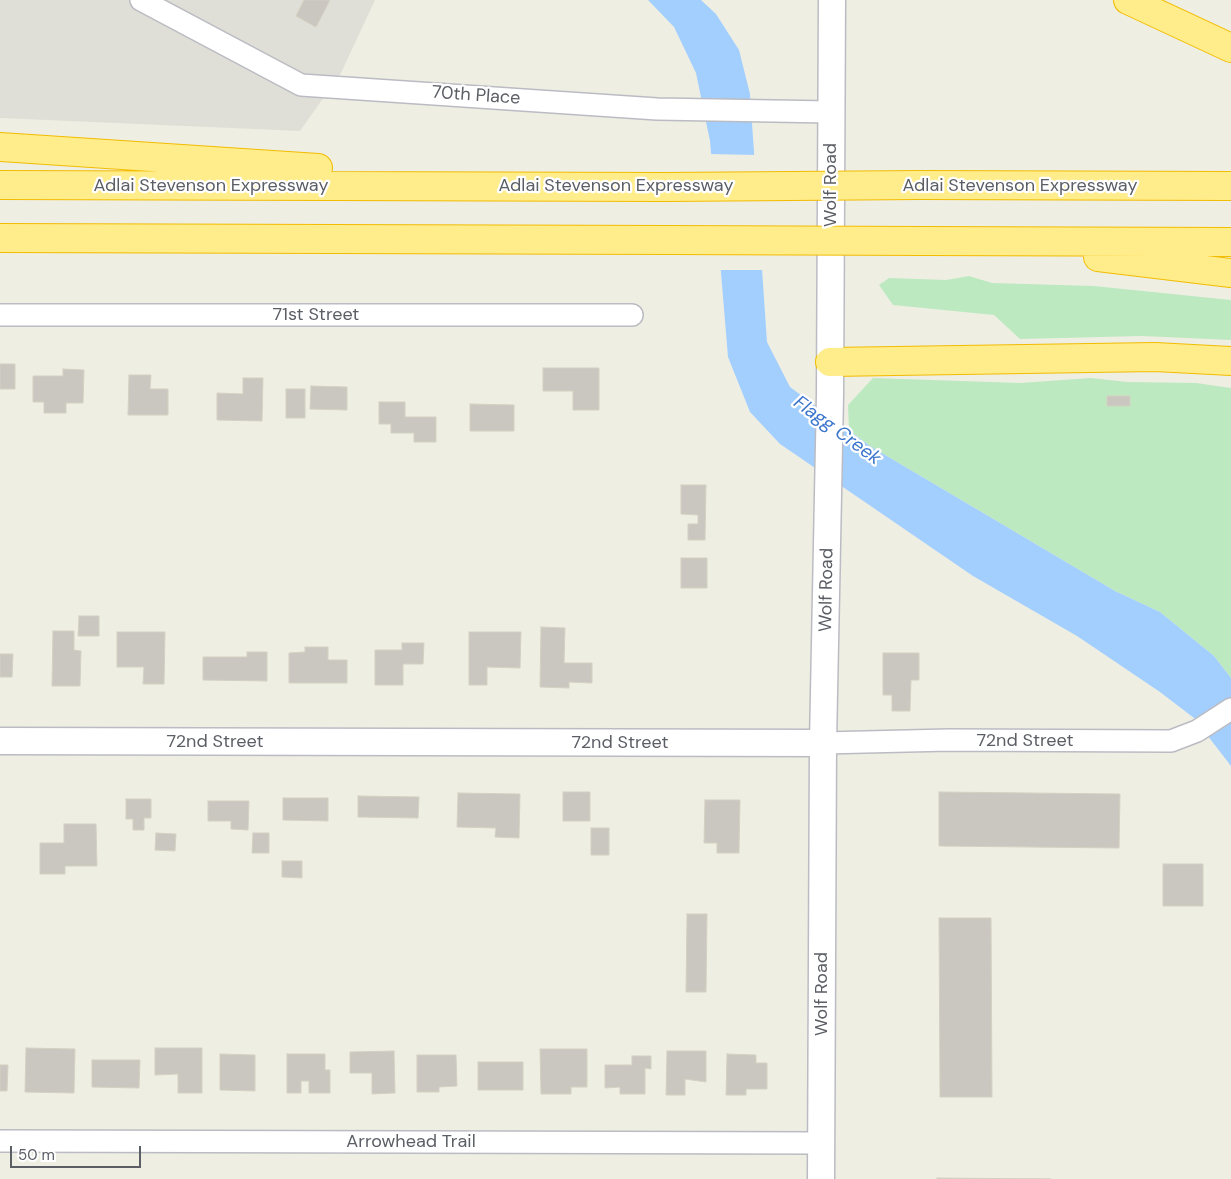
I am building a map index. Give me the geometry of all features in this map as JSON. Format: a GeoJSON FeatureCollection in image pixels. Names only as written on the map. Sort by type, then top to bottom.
{"type":"FeatureCollection","features":[{"type":"Feature","properties":{"kind":"highway"},"geometry":{"type":"LineString","coordinates":[[1128,0],[1231,48]]}},
{"type":"Feature","properties":{"kind":"highway"},"geometry":{"type":"LineString","coordinates":[[0,147],[611,187]]}},
{"type":"Feature","properties":{"kind":"highway","name":"Adlai Stevenson Expressway"},"geometry":{"type":"LineString","coordinates":[[0,185],[611,187],[920,185],[1231,186]]}},
{"type":"Feature","properties":{"kind":"highway"},"geometry":{"type":"LineString","coordinates":[[0,238],[1231,242]]}},
{"type":"Feature","properties":{"kind":"highway"},"geometry":{"type":"LineString","coordinates":[[974,242],[1231,274]]}},
{"type":"Feature","properties":{"kind":"highway"},"geometry":{"type":"LineString","coordinates":[[830,362],[1155,356],[1231,361]]}},
{"type":"Feature","properties":{"kind":"street","name":"70th Place"},"geometry":{"type":"LineString","coordinates":[[142,0],[301,85],[657,109],[832,112]]}},
{"type":"Feature","properties":{"kind":"street","name":"Wolf Road"},"geometry":{"type":"LineString","coordinates":[[821,1179],[823,743],[829,527],[832,0]]}},
{"type":"Feature","properties":{"kind":"street","name":"71st Street"},"geometry":{"type":"LineString","coordinates":[[0,315],[632,316]]}},
{"type":"Feature","properties":{"kind":"street","name":"72nd Street"},"geometry":{"type":"LineString","coordinates":[[0,740],[823,743],[949,740],[1171,741],[1197,731],[1231,709]]}},
{"type":"Feature","properties":{"kind":"street","name":"Arrowhead Trail"},"geometry":{"type":"LineString","coordinates":[[0,1141],[821,1143]]}},
{"type":"Feature","properties":{"kind":"shaded area"},"geometry":{"type":"Polygon","coordinates":[[[0,0],[375,0],[341,73],[300,131],[0,118],[0,0]]]}},
{"type":"Feature","properties":{"kind":"green space"},"geometry":{"type":"Polygon","coordinates":[[[969,276],[992,283],[1094,286],[1231,300],[1231,340],[1142,336],[1020,339],[994,315],[893,305],[879,285],[889,278],[946,280],[969,276]]]}},
{"type":"Feature","properties":{"kind":"green space"},"geometry":{"type":"Polygon","coordinates":[[[873,378],[1020,383],[1091,378],[1127,382],[1196,383],[1231,388],[1231,678],[1214,656],[1160,612],[1115,591],[870,446],[849,430],[848,405],[873,378]]]}},
{"type":"Feature","properties":{"kind":"water","name":"Flagg Creek"},"geometry":{"type":"Polygon","coordinates":[[[648,0],[701,0],[716,14],[739,50],[750,94],[767,342],[790,387],[870,446],[1115,591],[1160,612],[1214,656],[1231,678],[1231,766],[1194,718],[1160,692],[1077,636],[973,576],[780,444],[750,412],[728,357],[710,141],[696,73],[674,27],[648,0]]]}},
{"type":"Feature","properties":{"kind":"pier"},"geometry":{"type":"Polygon","coordinates":[[[709,154],[757,155],[765,270],[718,270],[709,154]]]}},
{"type":"Feature","properties":{"kind":"building"},"geometry":{"type":"Polygon","coordinates":[[[304,0],[330,0],[316,27],[296,16],[304,0]]]}},
{"type":"Feature","properties":{"kind":"building"},"geometry":{"type":"Polygon","coordinates":[[[0,364],[15,364],[15,389],[0,389],[0,364]]]}},
{"type":"Feature","properties":{"kind":"building"},"geometry":{"type":"Polygon","coordinates":[[[543,368],[599,368],[599,410],[573,410],[573,391],[543,391],[543,368]]]}},
{"type":"Feature","properties":{"kind":"building"},"geometry":{"type":"Polygon","coordinates":[[[63,369],[84,370],[83,403],[66,403],[66,413],[44,413],[44,402],[33,402],[33,376],[63,376],[63,369]]]}},
{"type":"Feature","properties":{"kind":"building"},"geometry":{"type":"Polygon","coordinates":[[[129,375],[151,375],[150,389],[168,389],[168,415],[128,415],[129,375]]]}},
{"type":"Feature","properties":{"kind":"building"},"geometry":{"type":"Polygon","coordinates":[[[243,378],[263,378],[262,421],[217,420],[217,393],[243,394],[243,378]]]}},
{"type":"Feature","properties":{"kind":"building"},"geometry":{"type":"Polygon","coordinates":[[[311,386],[347,387],[347,410],[310,409],[311,386]]]}},
{"type":"Feature","properties":{"kind":"building"},"geometry":{"type":"Polygon","coordinates":[[[286,389],[305,389],[305,418],[286,418],[286,389]]]}},
{"type":"Feature","properties":{"kind":"building"},"geometry":{"type":"Polygon","coordinates":[[[1107,396],[1130,396],[1130,406],[1107,406],[1107,396]]]}},
{"type":"Feature","properties":{"kind":"building"},"geometry":{"type":"Polygon","coordinates":[[[379,402],[405,402],[405,417],[436,417],[436,442],[414,442],[414,433],[391,433],[391,424],[379,424],[379,402]]]}},
{"type":"Feature","properties":{"kind":"building"},"geometry":{"type":"Polygon","coordinates":[[[470,404],[514,405],[514,431],[470,431],[470,404]]]}},
{"type":"Feature","properties":{"kind":"building"},"geometry":{"type":"Polygon","coordinates":[[[681,485],[706,485],[705,540],[688,540],[688,524],[698,524],[698,515],[681,514],[681,485]]]}},
{"type":"Feature","properties":{"kind":"building"},"geometry":{"type":"Polygon","coordinates":[[[681,558],[707,558],[707,588],[681,588],[681,558]]]}},
{"type":"Feature","properties":{"kind":"building"},"geometry":{"type":"Polygon","coordinates":[[[79,616],[99,616],[99,636],[78,636],[79,616]]]}},
{"type":"Feature","properties":{"kind":"building"},"geometry":{"type":"Polygon","coordinates":[[[541,627],[565,628],[564,663],[592,663],[592,683],[569,682],[569,688],[540,687],[541,627]]]}},
{"type":"Feature","properties":{"kind":"building"},"geometry":{"type":"Polygon","coordinates":[[[53,631],[74,631],[74,650],[81,651],[80,686],[52,686],[53,631]]]}},
{"type":"Feature","properties":{"kind":"building"},"geometry":{"type":"Polygon","coordinates":[[[117,632],[165,632],[164,684],[143,684],[144,667],[117,667],[117,632]]]}},
{"type":"Feature","properties":{"kind":"building"},"geometry":{"type":"Polygon","coordinates":[[[469,632],[521,632],[520,668],[487,667],[487,685],[469,685],[469,632]]]}},
{"type":"Feature","properties":{"kind":"building"},"geometry":{"type":"Polygon","coordinates":[[[402,643],[424,643],[423,664],[403,664],[403,685],[375,685],[375,650],[402,650],[402,643]]]}},
{"type":"Feature","properties":{"kind":"building"},"geometry":{"type":"Polygon","coordinates":[[[305,647],[328,647],[328,660],[347,660],[347,683],[289,683],[289,653],[305,652],[305,647]]]}},
{"type":"Feature","properties":{"kind":"building"},"geometry":{"type":"Polygon","coordinates":[[[247,652],[267,652],[267,681],[203,680],[203,657],[247,657],[247,652]]]}},
{"type":"Feature","properties":{"kind":"building"},"geometry":{"type":"Polygon","coordinates":[[[883,653],[919,653],[919,680],[911,680],[910,711],[892,711],[892,695],[883,695],[883,653]]]}},
{"type":"Feature","properties":{"kind":"building"},"geometry":{"type":"Polygon","coordinates":[[[0,654],[13,654],[12,677],[0,677],[0,654]]]}},
{"type":"Feature","properties":{"kind":"building"},"geometry":{"type":"Polygon","coordinates":[[[563,792],[590,792],[590,821],[563,821],[563,792]]]}},
{"type":"Feature","properties":{"kind":"building"},"geometry":{"type":"Polygon","coordinates":[[[939,792],[1120,794],[1119,848],[939,846],[939,792]]]}},
{"type":"Feature","properties":{"kind":"building"},"geometry":{"type":"Polygon","coordinates":[[[458,793],[520,794],[519,838],[495,837],[496,828],[457,827],[458,793]]]}},
{"type":"Feature","properties":{"kind":"building"},"geometry":{"type":"Polygon","coordinates":[[[358,796],[419,797],[418,818],[358,817],[358,796]]]}},
{"type":"Feature","properties":{"kind":"building"},"geometry":{"type":"Polygon","coordinates":[[[283,798],[328,798],[328,821],[283,820],[283,798]]]}},
{"type":"Feature","properties":{"kind":"building"},"geometry":{"type":"Polygon","coordinates":[[[126,799],[151,799],[151,818],[144,818],[144,830],[133,830],[133,819],[126,819],[126,799]]]}},
{"type":"Feature","properties":{"kind":"building"},"geometry":{"type":"Polygon","coordinates":[[[705,800],[740,800],[739,853],[717,853],[717,843],[704,843],[705,800]]]}},
{"type":"Feature","properties":{"kind":"building"},"geometry":{"type":"Polygon","coordinates":[[[208,801],[249,801],[248,830],[231,829],[231,821],[208,821],[208,801]]]}},
{"type":"Feature","properties":{"kind":"building"},"geometry":{"type":"Polygon","coordinates":[[[64,824],[96,824],[97,866],[65,866],[65,874],[40,874],[40,843],[64,843],[64,824]]]}},
{"type":"Feature","properties":{"kind":"building"},"geometry":{"type":"Polygon","coordinates":[[[591,828],[609,828],[609,855],[591,855],[591,828]]]}},
{"type":"Feature","properties":{"kind":"building"},"geometry":{"type":"Polygon","coordinates":[[[156,833],[176,834],[175,851],[155,850],[156,833]]]}},
{"type":"Feature","properties":{"kind":"building"},"geometry":{"type":"Polygon","coordinates":[[[253,833],[269,833],[269,853],[252,853],[253,833]]]}},
{"type":"Feature","properties":{"kind":"building"},"geometry":{"type":"Polygon","coordinates":[[[282,861],[302,861],[302,878],[282,877],[282,861]]]}},
{"type":"Feature","properties":{"kind":"building"},"geometry":{"type":"Polygon","coordinates":[[[1163,864],[1203,864],[1203,906],[1163,906],[1163,864]]]}},
{"type":"Feature","properties":{"kind":"building"},"geometry":{"type":"Polygon","coordinates":[[[687,914],[707,914],[706,992],[686,992],[687,914]]]}},
{"type":"Feature","properties":{"kind":"building"},"geometry":{"type":"Polygon","coordinates":[[[939,918],[991,918],[992,1097],[940,1097],[939,918]]]}},
{"type":"Feature","properties":{"kind":"building"},"geometry":{"type":"Polygon","coordinates":[[[26,1048],[75,1049],[74,1093],[25,1092],[26,1048]]]}},
{"type":"Feature","properties":{"kind":"building"},"geometry":{"type":"Polygon","coordinates":[[[155,1048],[202,1048],[202,1093],[178,1093],[178,1074],[155,1075],[155,1048]]]}},
{"type":"Feature","properties":{"kind":"building"},"geometry":{"type":"Polygon","coordinates":[[[540,1049],[587,1049],[587,1087],[571,1087],[571,1094],[541,1094],[540,1049]]]}},
{"type":"Feature","properties":{"kind":"building"},"geometry":{"type":"Polygon","coordinates":[[[394,1051],[395,1093],[372,1094],[372,1073],[350,1073],[350,1052],[394,1051]]]}},
{"type":"Feature","properties":{"kind":"building"},"geometry":{"type":"Polygon","coordinates":[[[667,1051],[706,1051],[706,1082],[685,1079],[685,1095],[666,1095],[667,1051]]]}},
{"type":"Feature","properties":{"kind":"building"},"geometry":{"type":"Polygon","coordinates":[[[220,1054],[255,1055],[255,1091],[220,1090],[220,1054]]]}},
{"type":"Feature","properties":{"kind":"building"},"geometry":{"type":"Polygon","coordinates":[[[287,1054],[325,1054],[325,1070],[330,1070],[330,1093],[309,1093],[309,1081],[301,1081],[301,1093],[287,1093],[287,1054]]]}},
{"type":"Feature","properties":{"kind":"building"},"geometry":{"type":"Polygon","coordinates":[[[727,1054],[756,1055],[756,1063],[767,1063],[767,1089],[746,1089],[746,1095],[726,1095],[727,1054]]]}},
{"type":"Feature","properties":{"kind":"building"},"geometry":{"type":"Polygon","coordinates":[[[417,1055],[456,1055],[457,1086],[439,1087],[439,1092],[417,1092],[417,1055]]]}},
{"type":"Feature","properties":{"kind":"building"},"geometry":{"type":"Polygon","coordinates":[[[632,1056],[651,1056],[651,1069],[645,1068],[645,1094],[620,1094],[620,1087],[605,1088],[605,1065],[632,1065],[632,1056]]]}},
{"type":"Feature","properties":{"kind":"building"},"geometry":{"type":"Polygon","coordinates":[[[92,1060],[140,1060],[139,1088],[92,1087],[92,1060]]]}},
{"type":"Feature","properties":{"kind":"building"},"geometry":{"type":"Polygon","coordinates":[[[478,1062],[523,1062],[523,1090],[478,1090],[478,1062]]]}},
{"type":"Feature","properties":{"kind":"building"},"geometry":{"type":"Polygon","coordinates":[[[0,1065],[8,1065],[7,1091],[0,1091],[0,1065]]]}},
{"type":"Feature","properties":{"kind":"building"},"geometry":{"type":"Polygon","coordinates":[[[937,1178],[1051,1179],[937,1179],[937,1178]]]}}]}
